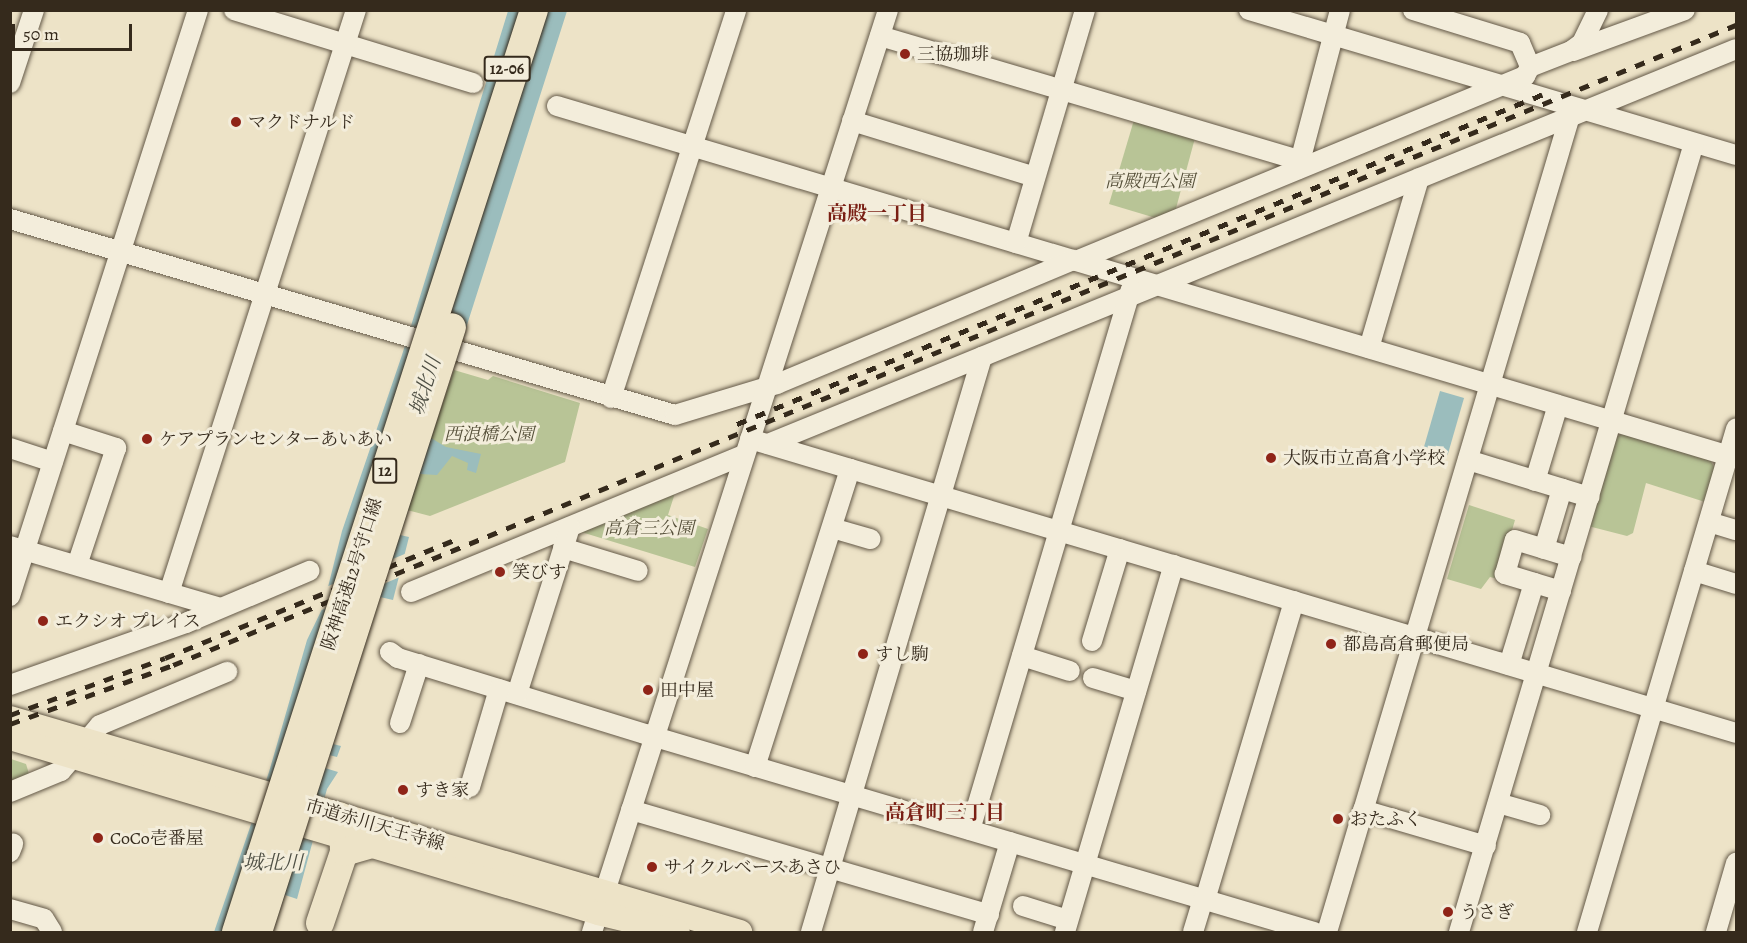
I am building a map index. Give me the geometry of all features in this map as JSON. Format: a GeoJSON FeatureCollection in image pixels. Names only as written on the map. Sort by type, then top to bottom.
{"type":"FeatureCollection","features":[{"type":"Feature","properties":{"kind":"highway","name":"12-06"},"geometry":{"type":"LineString","coordinates":[[496,128],[519,10]]}},
{"type":"Feature","properties":{"kind":"highway","name":"阪神高速12号守口線"},"geometry":{"type":"LineString","coordinates":[[236,933],[534,10]]}},
{"type":"Feature","properties":{"kind":"highway","name":"阪神高速12号守口線"},"geometry":{"type":"LineString","coordinates":[[258,933],[554,10]]}},
{"type":"Feature","properties":{"kind":"highway"},"geometry":{"type":"LineString","coordinates":[[320,923],[346,837]]}},
{"type":"Feature","properties":{"kind":"main road","name":"市道赤川天王寺線"},"geometry":{"type":"LineString","coordinates":[[10,718],[81,750]]}},
{"type":"Feature","properties":{"kind":"main road","name":"市道赤川天王寺線"},"geometry":{"type":"LineString","coordinates":[[10,738],[81,750],[241,797],[346,837],[598,914],[678,933]]}},
{"type":"Feature","properties":{"kind":"main road","name":"市道赤川天王寺線"},"geometry":{"type":"LineString","coordinates":[[346,837],[477,854],[598,914],[740,933]]}},
{"type":"Feature","properties":{"kind":"street"},"geometry":{"type":"LineString","coordinates":[[10,83],[34,10]]}},
{"type":"Feature","properties":{"kind":"street"},"geometry":{"type":"LineString","coordinates":[[10,596],[18,548],[53,462],[198,10]]}},
{"type":"Feature","properties":{"kind":"street"},"geometry":{"type":"LineString","coordinates":[[234,10],[472,83]]}},
{"type":"Feature","properties":{"kind":"street"},"geometry":{"type":"LineString","coordinates":[[169,593],[356,10]]}},
{"type":"Feature","properties":{"kind":"street"},"geometry":{"type":"LineString","coordinates":[[612,398],[736,10]]}},
{"type":"Feature","properties":{"kind":"street"},"geometry":{"type":"LineString","coordinates":[[598,914],[655,737],[755,446],[768,385],[888,10]]}},
{"type":"Feature","properties":{"kind":"street"},"geometry":{"type":"LineString","coordinates":[[1016,243],[1085,10]]}},
{"type":"Feature","properties":{"kind":"street"},"geometry":{"type":"LineString","coordinates":[[1249,10],[1502,86],[1576,111],[1737,156]]}},
{"type":"Feature","properties":{"kind":"street"},"geometry":{"type":"LineString","coordinates":[[1298,164],[1340,10]]}},
{"type":"Feature","properties":{"kind":"street"},"geometry":{"type":"LineString","coordinates":[[1413,10],[1520,44],[1530,67]]}},
{"type":"Feature","properties":{"kind":"street"},"geometry":{"type":"LineString","coordinates":[[1571,51],[1589,31],[1598,10]]}},
{"type":"Feature","properties":{"kind":"street"},"geometry":{"type":"LineString","coordinates":[[10,219],[663,413],[681,414],[777,384],[1075,261],[1298,164],[1502,86],[1525,76],[1530,67],[1571,51],[1616,39],[1681,11]]}},
{"type":"Feature","properties":{"kind":"street"},"geometry":{"type":"LineString","coordinates":[[880,36],[1298,164]]}},
{"type":"Feature","properties":{"kind":"street"},"geometry":{"type":"LineString","coordinates":[[411,592],[570,527],[755,446],[982,357],[1131,288],[1157,285],[1576,111],[1737,49]]}},
{"type":"Feature","properties":{"kind":"street"},"geometry":{"type":"LineString","coordinates":[[557,106],[1075,261],[1131,288]]}},
{"type":"Feature","properties":{"kind":"street"},"geometry":{"type":"LineString","coordinates":[[1327,933],[1490,384],[1576,111]]}},
{"type":"Feature","properties":{"kind":"street"},"geometry":{"type":"LineString","coordinates":[[852,121],[1035,177]]}},
{"type":"Feature","properties":{"kind":"street"},"geometry":{"type":"LineString","coordinates":[[1459,933],[1694,143]]}},
{"type":"Feature","properties":{"kind":"street"},"geometry":{"type":"LineString","coordinates":[[1369,348],[1419,178]]}},
{"type":"Feature","properties":{"kind":"street"},"geometry":{"type":"LineString","coordinates":[[1157,285],[1733,457]]}},
{"type":"Feature","properties":{"kind":"street"},"geometry":{"type":"LineString","coordinates":[[970,830],[1131,288]]}},
{"type":"Feature","properties":{"kind":"street"},"geometry":{"type":"LineString","coordinates":[[811,933],[982,357]]}},
{"type":"Feature","properties":{"kind":"street"},"geometry":{"type":"LineString","coordinates":[[1535,481],[1558,405]]}},
{"type":"Feature","properties":{"kind":"street"},"geometry":{"type":"LineString","coordinates":[[1587,933],[1709,522],[1733,457],[1737,429]]}},
{"type":"Feature","properties":{"kind":"street"},"geometry":{"type":"LineString","coordinates":[[63,431],[116,448],[77,565]]}},
{"type":"Feature","properties":{"kind":"street"},"geometry":{"type":"LineString","coordinates":[[755,446],[850,469],[1737,733]]}},
{"type":"Feature","properties":{"kind":"street"},"geometry":{"type":"LineString","coordinates":[[10,448],[53,462]]}},
{"type":"Feature","properties":{"kind":"street"},"geometry":{"type":"LineString","coordinates":[[1468,460],[1589,497]]}},
{"type":"Feature","properties":{"kind":"street"},"geometry":{"type":"LineString","coordinates":[[755,766],[850,469]]}},
{"type":"Feature","properties":{"kind":"street"},"geometry":{"type":"LineString","coordinates":[[1544,549],[1562,489]]}},
{"type":"Feature","properties":{"kind":"street"},"geometry":{"type":"LineString","coordinates":[[1709,522],[1737,530]]}},
{"type":"Feature","properties":{"kind":"street"},"geometry":{"type":"LineString","coordinates":[[470,787],[570,527]]}},
{"type":"Feature","properties":{"kind":"street"},"geometry":{"type":"LineString","coordinates":[[832,528],[870,539]]}},
{"type":"Feature","properties":{"kind":"street"},"geometry":{"type":"LineString","coordinates":[[1561,591],[1505,574],[1515,540],[1571,557]]}},
{"type":"Feature","properties":{"kind":"street"},"geometry":{"type":"LineString","coordinates":[[18,548],[220,608]]}},
{"type":"Feature","properties":{"kind":"street"},"geometry":{"type":"LineString","coordinates":[[563,548],[638,571]]}},
{"type":"Feature","properties":{"kind":"street"},"geometry":{"type":"LineString","coordinates":[[1092,642],[1120,549]]}},
{"type":"Feature","properties":{"kind":"street"},"geometry":{"type":"LineString","coordinates":[[1023,906],[1067,926],[1174,565]]}},
{"type":"Feature","properties":{"kind":"street"},"geometry":{"type":"LineString","coordinates":[[10,685],[220,608],[309,571]]}},
{"type":"Feature","properties":{"kind":"street"},"geometry":{"type":"LineString","coordinates":[[1694,571],[1737,584]]}},
{"type":"Feature","properties":{"kind":"street"},"geometry":{"type":"LineString","coordinates":[[1509,665],[1534,583]]}},
{"type":"Feature","properties":{"kind":"street"},"geometry":{"type":"LineString","coordinates":[[1193,933],[1294,601]]}},
{"type":"Feature","properties":{"kind":"street"},"geometry":{"type":"LineString","coordinates":[[390,651],[419,664],[655,737],[1314,933]]}},
{"type":"Feature","properties":{"kind":"street"},"geometry":{"type":"LineString","coordinates":[[1022,656],[1070,671]]}},
{"type":"Feature","properties":{"kind":"street"},"geometry":{"type":"LineString","coordinates":[[400,723],[419,664]]}},
{"type":"Feature","properties":{"kind":"street"},"geometry":{"type":"LineString","coordinates":[[10,792],[48,779],[81,750],[100,725],[227,672]]}},
{"type":"Feature","properties":{"kind":"street"},"geometry":{"type":"LineString","coordinates":[[1093,678],[1136,691]]}},
{"type":"Feature","properties":{"kind":"street"},"geometry":{"type":"LineString","coordinates":[[1498,803],[1540,815]]}},
{"type":"Feature","properties":{"kind":"street"},"geometry":{"type":"LineString","coordinates":[[631,810],[830,868],[986,924],[1010,842]]}},
{"type":"Feature","properties":{"kind":"street"},"geometry":{"type":"LineString","coordinates":[[1363,810],[1486,846]]}},
{"type":"Feature","properties":{"kind":"street"},"geometry":{"type":"LineString","coordinates":[[1716,933],[1737,863]]}},
{"type":"Feature","properties":{"kind":"street"},"geometry":{"type":"LineString","coordinates":[[10,909],[44,919],[52,933]]}},
{"type":"Feature","properties":{"kind":"green space","name":"高殿西公園"},"geometry":{"type":"Polygon","coordinates":[[[1134,120],[1195,138],[1175,212],[1159,219],[1109,204],[1134,120]]]}},
{"type":"Feature","properties":{"kind":"green space","name":"西浪橋公園"},"geometry":{"type":"Polygon","coordinates":[[[454,370],[488,380],[493,376],[580,403],[565,462],[430,516],[407,510],[454,370]]]}},
{"type":"Feature","properties":{"kind":"green space"},"geometry":{"type":"Polygon","coordinates":[[[1622,434],[1710,460],[1715,468],[1705,502],[1646,483],[1633,533],[1627,536],[1588,526],[1614,438],[1622,434]]]}},
{"type":"Feature","properties":{"kind":"green space","name":"高倉三公園"},"geometry":{"type":"Polygon","coordinates":[[[675,493],[668,515],[708,529],[695,567],[578,531],[675,493]]]}},
{"type":"Feature","properties":{"kind":"green space"},"geometry":{"type":"Polygon","coordinates":[[[1469,505],[1515,520],[1498,579],[1490,577],[1481,589],[1447,579],[1469,505]]]}},
{"type":"Feature","properties":{"kind":"green space"},"geometry":{"type":"Polygon","coordinates":[[[11,759],[26,764],[30,777],[11,783],[11,759]]]}},
{"type":"Feature","properties":{"kind":"water","name":"城北川"},"geometry":{"type":"Polygon","coordinates":[[[508,11],[567,11],[431,438],[446,447],[481,454],[476,473],[467,470],[468,463],[452,456],[437,475],[420,474],[400,535],[409,537],[393,600],[380,597],[333,744],[341,746],[337,757],[329,755],[325,768],[338,772],[327,789],[297,899],[285,895],[272,932],[214,932],[269,772],[307,640],[323,607],[342,531],[402,355],[508,11]]]}},
{"type":"Feature","properties":{"kind":"water"},"geometry":{"type":"Polygon","coordinates":[[[1440,391],[1464,398],[1448,455],[1424,448],[1440,391]]]}},
{"type":"Feature","properties":{"kind":"pier"},"geometry":{"type":"Polygon","coordinates":[[[407,553],[400,577],[317,612],[326,587],[407,553]]]}},
{"type":"Feature","properties":{"kind":"railway"},"geometry":{"type":"LineString","coordinates":[[10,724],[173,665],[1736,25]]}},
{"type":"Feature","properties":{"kind":"railway"},"geometry":{"type":"LineString","coordinates":[[737,424],[1551,91]]}},
{"type":"Feature","properties":{"kind":"railway"},"geometry":{"type":"LineString","coordinates":[[10,715],[165,658],[454,540]]}},
{"type":"Feature","properties":{"kind":"place","name":"三協珈琲"},"geometry":{"type":"Point","coordinates":[905,54]}},
{"type":"Feature","properties":{"kind":"place","name":"マクドナルド"},"geometry":{"type":"Point","coordinates":[236,122]}},
{"type":"Feature","properties":{"kind":"place","name":"ケアプランセンターあいあい"},"geometry":{"type":"Point","coordinates":[147,439]}},
{"type":"Feature","properties":{"kind":"place","name":"大阪市立高倉小学校"},"geometry":{"type":"Point","coordinates":[1271,458]}},
{"type":"Feature","properties":{"kind":"place","name":"笑びす"},"geometry":{"type":"Point","coordinates":[500,572]}},
{"type":"Feature","properties":{"kind":"place","name":"エクシオ プレイス"},"geometry":{"type":"Point","coordinates":[43,621]}},
{"type":"Feature","properties":{"kind":"place","name":"都島高倉郵便局"},"geometry":{"type":"Point","coordinates":[1331,644]}},
{"type":"Feature","properties":{"kind":"place","name":"すし駒"},"geometry":{"type":"Point","coordinates":[863,654]}},
{"type":"Feature","properties":{"kind":"place","name":"田中屋"},"geometry":{"type":"Point","coordinates":[648,690]}},
{"type":"Feature","properties":{"kind":"place","name":"すき家"},"geometry":{"type":"Point","coordinates":[403,790]}},
{"type":"Feature","properties":{"kind":"place","name":"おたふく"},"geometry":{"type":"Point","coordinates":[1338,819]}},
{"type":"Feature","properties":{"kind":"place","name":"CoCo壱番屋"},"geometry":{"type":"Point","coordinates":[98,838]}},
{"type":"Feature","properties":{"kind":"place","name":"サイクルベースあさひ"},"geometry":{"type":"Point","coordinates":[652,867]}},
{"type":"Feature","properties":{"kind":"place","name":"うさぎ"},"geometry":{"type":"Point","coordinates":[1448,912]}},
{"type":"Feature","properties":{"kind":"district","name":"高殿一丁目"},"geometry":{"type":"Point","coordinates":[877,213]}},
{"type":"Feature","properties":{"kind":"district","name":"高倉町三丁目"},"geometry":{"type":"Point","coordinates":[945,812]}}]}
